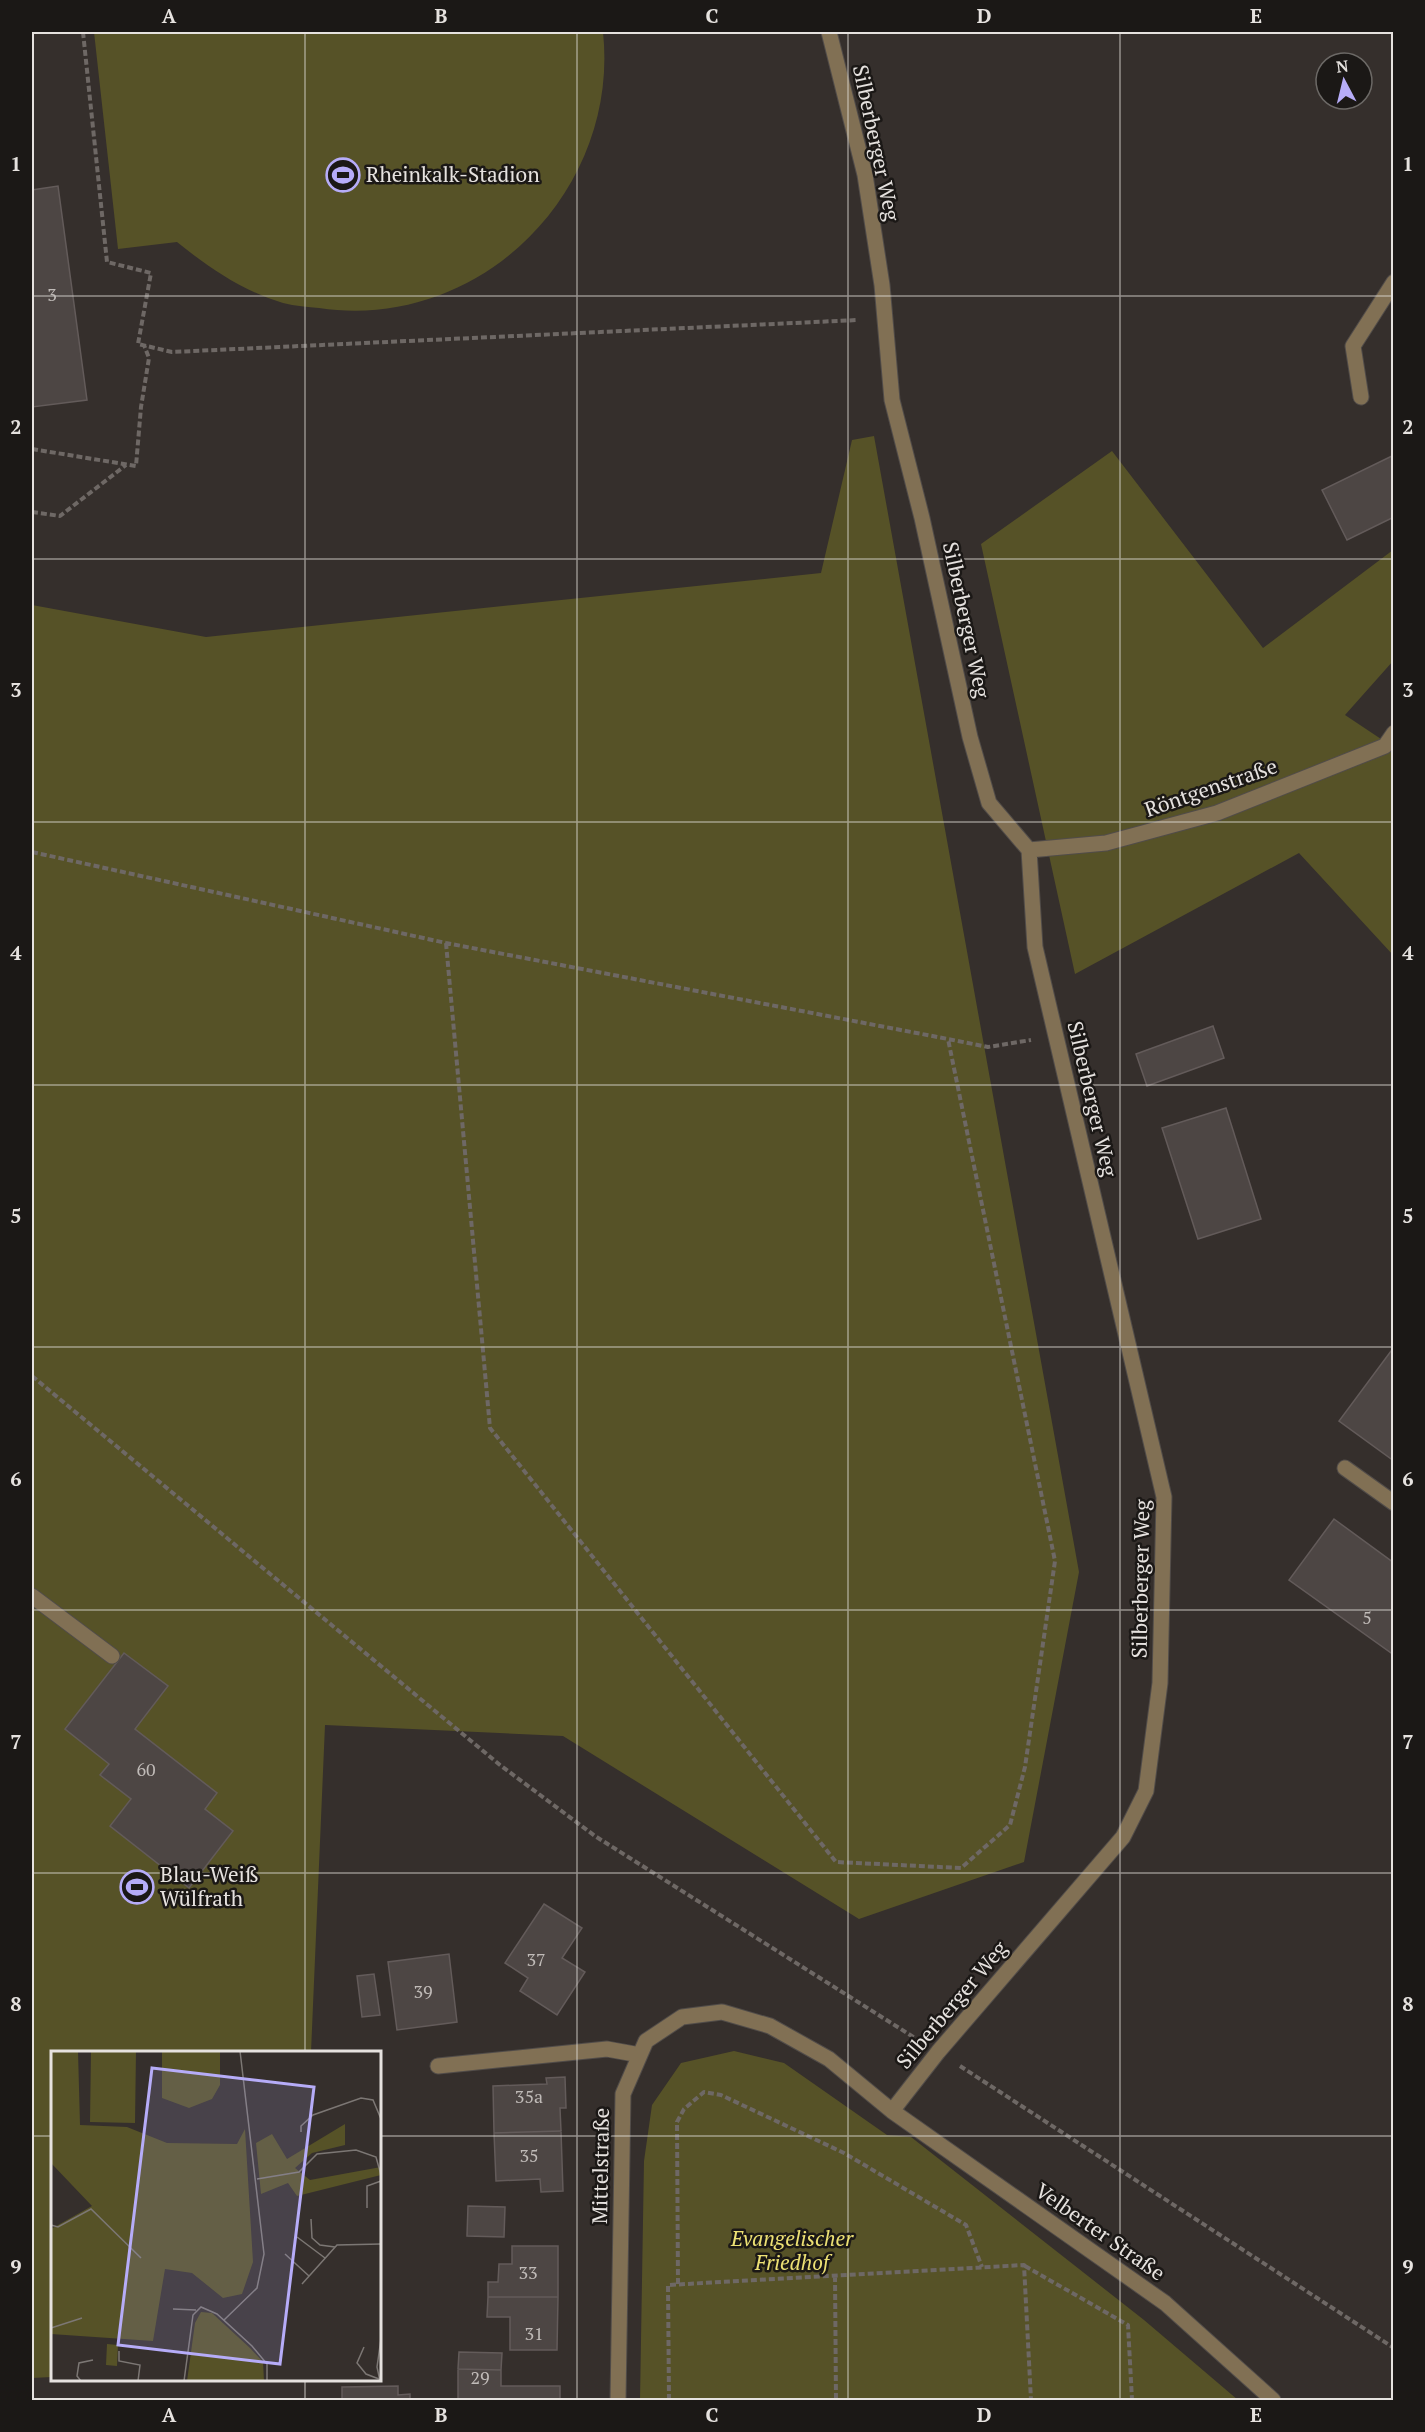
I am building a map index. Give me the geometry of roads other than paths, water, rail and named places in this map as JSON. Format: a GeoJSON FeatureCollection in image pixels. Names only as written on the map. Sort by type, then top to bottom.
{"type":"FeatureCollection","features":[{"type":"Feature","properties":{"kind":"street","name":"Silberberger Weg"},"geometry":{"type":"LineString","coordinates":[[829,32],[865,174],[882,285],[892,400],[922,518],[970,737],[989,803],[1029,850],[1035,947],[1164,1497],[1160,1683],[1146,1791],[1124,1837],[938,2052],[892,2111]]}},
{"type":"Feature","properties":{"kind":"street"},"geometry":{"type":"LineString","coordinates":[[1361,397],[1353,346],[1394,282]]}},
{"type":"Feature","properties":{"kind":"street","name":"Röntgenstraße"},"geometry":{"type":"LineString","coordinates":[[1029,850],[1106,843],[1217,813],[1385,746],[1394,733]]}},
{"type":"Feature","properties":{"kind":"street"},"geometry":{"type":"LineString","coordinates":[[1345,1468],[1394,1503]]}},
{"type":"Feature","properties":{"kind":"street"},"geometry":{"type":"LineString","coordinates":[[32,1596],[112,1656]]}},
{"type":"Feature","properties":{"kind":"street","name":"Mittelstraße"},"geometry":{"type":"LineString","coordinates":[[618,2400],[622,2094],[646,2041],[682,2017],[722,2012],[770,2026],[819,2054],[892,2111]]}},
{"type":"Feature","properties":{"kind":"street"},"geometry":{"type":"LineString","coordinates":[[438,2067],[606,2049],[640,2055]]}},
{"type":"Feature","properties":{"kind":"street","name":"Velberter Straße"},"geometry":{"type":"LineString","coordinates":[[892,2111],[1165,2303],[1273,2400]]}},
{"type":"Feature","properties":{"kind":"place","name":"Rheinkalk-Stadion"},"geometry":{"type":"Point","coordinates":[343,175]}},
{"type":"Feature","properties":{"kind":"place","name":"Blau-Weiß Wülfrath"},"geometry":{"type":"Point","coordinates":[137,1887]}},
{"type":"Feature","properties":{"kind":"park label","name":"Evangelischer Friedhof"},"geometry":{"type":"Point","coordinates":[792,2251]}}]}
